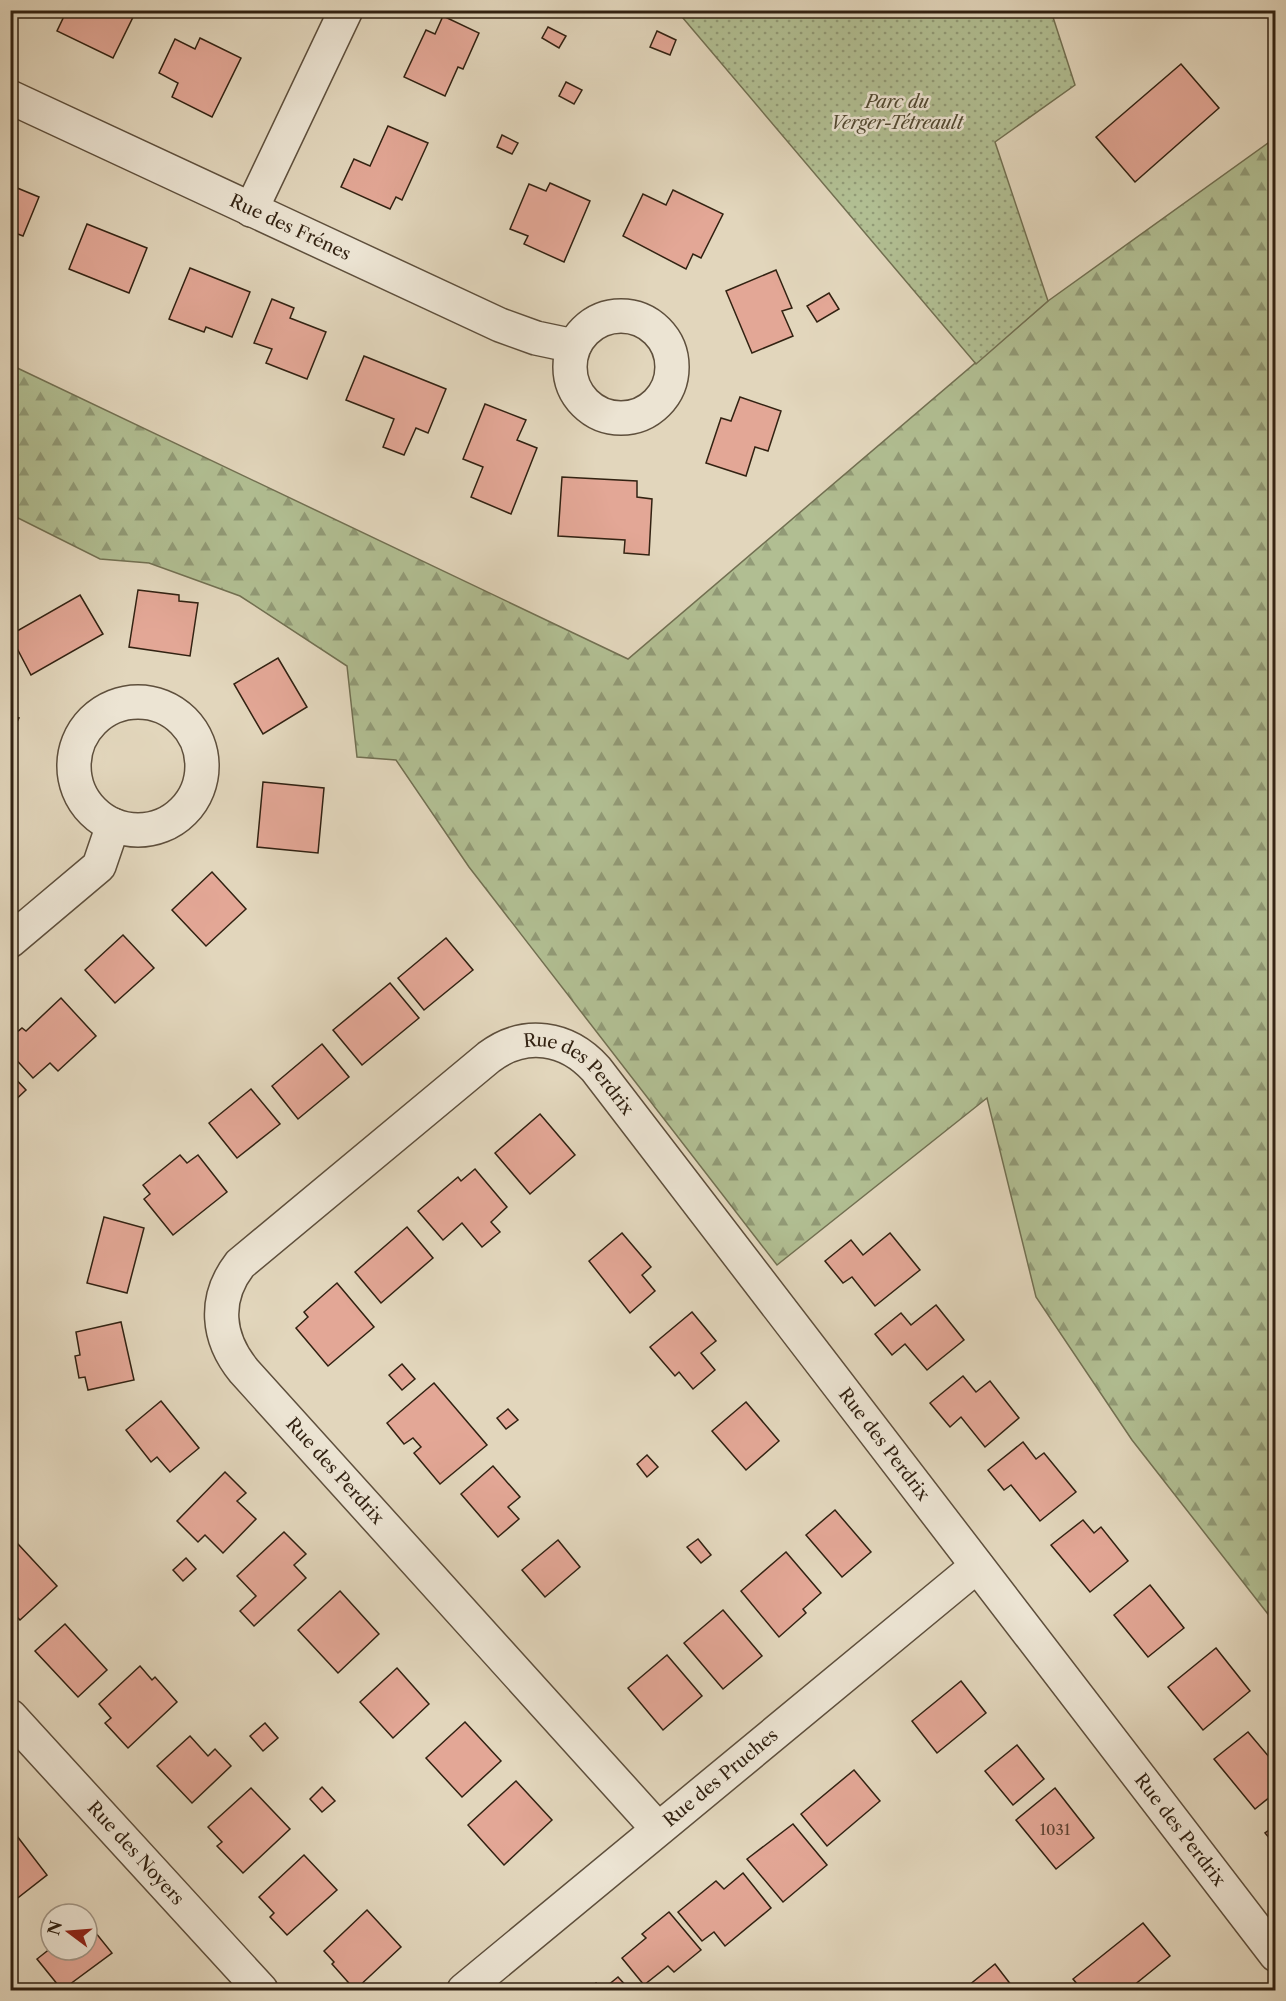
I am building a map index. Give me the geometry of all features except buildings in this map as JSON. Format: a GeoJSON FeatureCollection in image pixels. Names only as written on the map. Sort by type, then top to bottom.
{"type":"FeatureCollection","features":[{"type":"Feature","properties":{"kind":"street"},"geometry":{"type":"LineString","coordinates":[[251,210],[346,10]]}},
{"type":"Feature","properties":{"kind":"street","name":"Rue des Frénes"},"geometry":{"type":"LineString","coordinates":[[10,98],[500,325],[536,338],[574,346]]}},
{"type":"Feature","properties":{"kind":"street"},"geometry":{"type":"LineString","coordinates":[[10,941],[99,866],[113,825]]}},
{"type":"Feature","properties":{"kind":"street","name":"Rue des Perdrix"},"geometry":{"type":"LineString","coordinates":[[658,1829],[244,1371],[234,1358],[223,1335],[223,1298],[240,1264],[489,1057],[510,1044],[545,1040],[568,1046],[588,1060],[1275,1955]]}},
{"type":"Feature","properties":{"kind":"street","name":"Rue des Pruches"},"geometry":{"type":"LineString","coordinates":[[464,1990],[977,1566]]}},
{"type":"Feature","properties":{"kind":"street","name":"Rue des Noyers"},"geometry":{"type":"LineString","coordinates":[[10,1716],[261,1990]]}},
{"type":"Feature","properties":{"kind":"green space","name":"Parc du Verger-Tétreault"},"geometry":{"type":"Polygon","coordinates":[[[677,11],[1051,11],[1075,85],[995,142],[1048,301],[976,364],[677,11]]]}},
{"type":"Feature","properties":{"kind":"green space"},"geometry":{"type":"Polygon","coordinates":[[[1275,138],[1275,1623],[1132,1440],[1036,1297],[987,1098],[777,1265],[469,867],[396,760],[357,757],[347,666],[240,596],[149,563],[100,559],[10,514],[11,365],[628,659],[1048,301],[1275,138]]]}}]}
